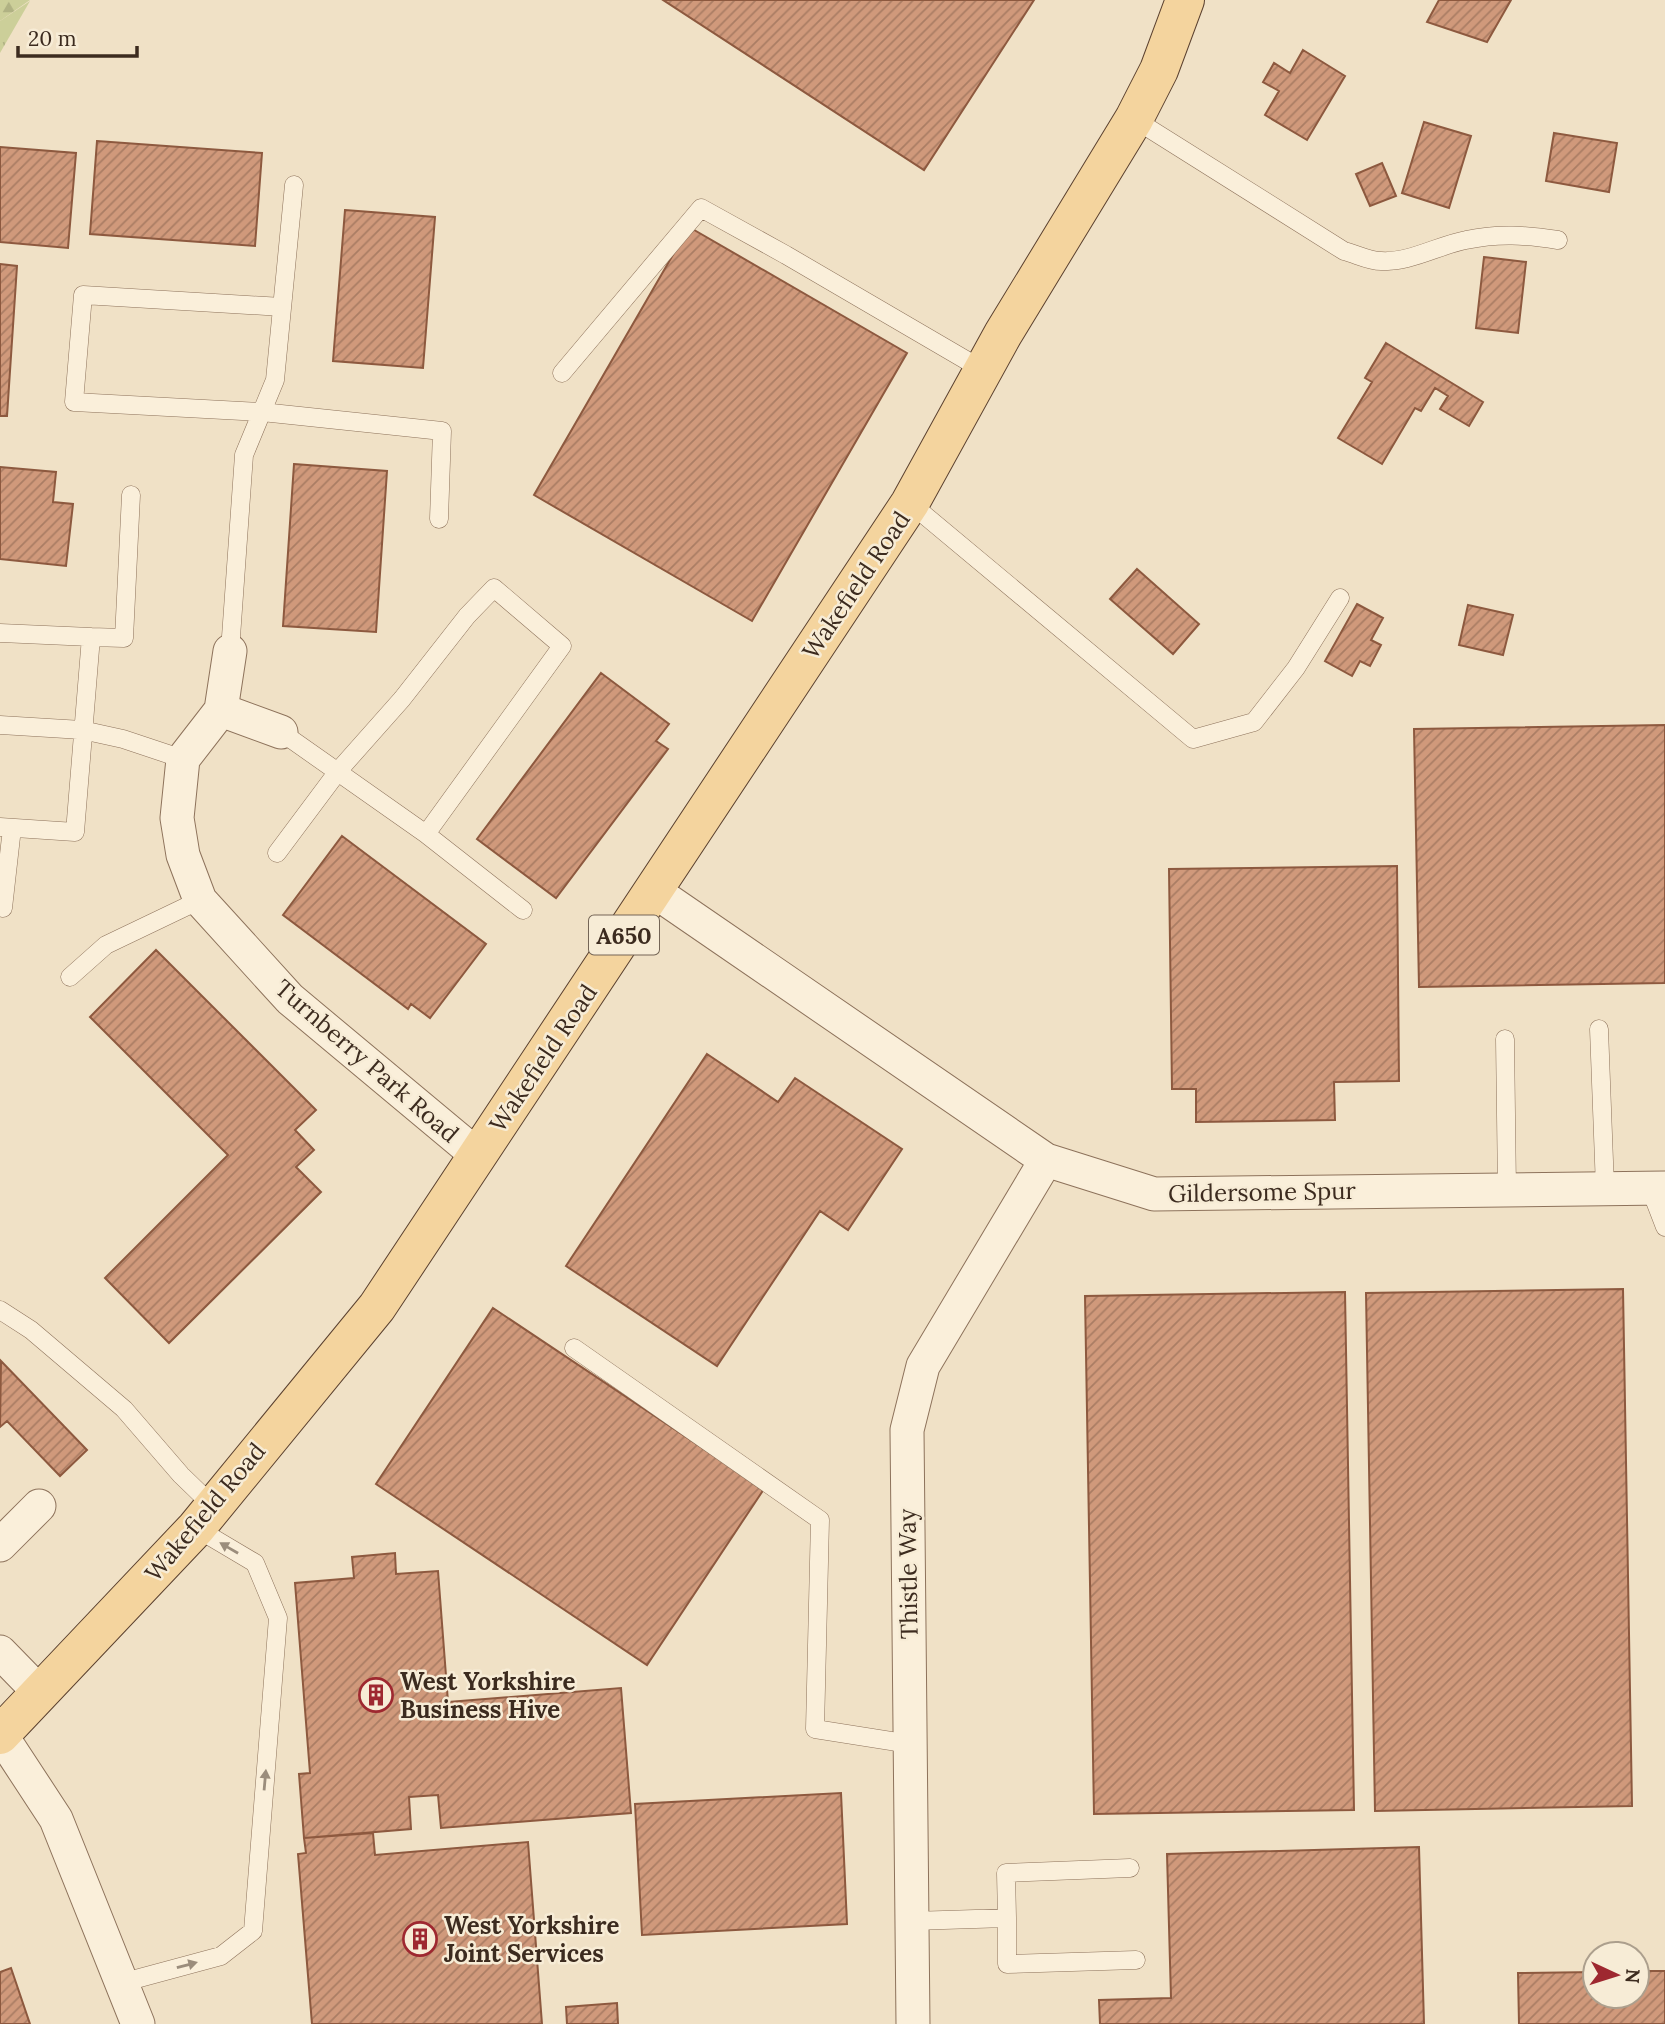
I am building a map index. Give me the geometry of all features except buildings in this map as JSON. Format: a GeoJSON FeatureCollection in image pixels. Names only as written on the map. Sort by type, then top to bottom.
{"type":"FeatureCollection","features":[{"type":"Feature","properties":{"kind":"main road","name":"Wakefield Road"},"geometry":{"type":"LineString","coordinates":[[0,1735],[204,1517],[377,1307],[910,503],[1003,334],[1134,119],[1159,70],[1185,0]]}},
{"type":"Feature","properties":{"kind":"main road","name":"Wakefield Road"},"geometry":{"type":"LineString","coordinates":[[1159,70],[1210,0]]}},
{"type":"Feature","properties":{"kind":"street"},"geometry":{"type":"LineString","coordinates":[[183,759],[221,710],[230,651]]}},
{"type":"Feature","properties":{"kind":"street"},"geometry":{"type":"LineString","coordinates":[[221,710],[281,732]]}},
{"type":"Feature","properties":{"kind":"street","name":"Turnberry Park Road"},"geometry":{"type":"LineString","coordinates":[[183,759],[177,818],[183,855],[200,900],[290,999],[477,1155]]}},
{"type":"Feature","properties":{"kind":"street","name":"Gildersome Spur"},"geometry":{"type":"LineString","coordinates":[[654,891],[1046,1160],[1154,1194],[1657,1188]]}},
{"type":"Feature","properties":{"kind":"street","name":"Thistle Way"},"geometry":{"type":"LineString","coordinates":[[914,2024],[907,1430],[923,1366],[1046,1160]]}},
{"type":"Feature","properties":{"kind":"street"},"geometry":{"type":"LineString","coordinates":[[0,1545],[39,1506]]}},
{"type":"Feature","properties":{"kind":"street"},"geometry":{"type":"LineString","coordinates":[[0,1652],[41,1694]]}},
{"type":"Feature","properties":{"kind":"street"},"geometry":{"type":"LineString","coordinates":[[0,1735],[56,1819],[138,2024]]}},
{"type":"Feature","properties":{"kind":"lane"},"geometry":{"type":"LineString","coordinates":[[1134,119],[1344,251],[1381,261],[1417,256],[1464,240],[1487,236],[1519,234],[1558,240]]}},
{"type":"Feature","properties":{"kind":"lane"},"geometry":{"type":"LineString","coordinates":[[230,651],[244,455],[275,380],[294,186]]}},
{"type":"Feature","properties":{"kind":"lane"},"geometry":{"type":"LineString","coordinates":[[562,373],[701,208],[983,370]]}},
{"type":"Feature","properties":{"kind":"lane"},"geometry":{"type":"LineString","coordinates":[[282,307],[83,295],[75,402],[262,412],[442,431],[439,519]]}},
{"type":"Feature","properties":{"kind":"lane"},"geometry":{"type":"LineString","coordinates":[[0,633],[124,638],[131,495]]}},
{"type":"Feature","properties":{"kind":"lane"},"geometry":{"type":"LineString","coordinates":[[910,503],[1193,739],[1254,722],[1296,668],[1340,598]]}},
{"type":"Feature","properties":{"kind":"lane"},"geometry":{"type":"LineString","coordinates":[[276,853],[339,770],[402,699],[467,616],[494,588],[562,646],[426,834]]}},
{"type":"Feature","properties":{"kind":"lane"},"geometry":{"type":"LineString","coordinates":[[3,908],[6,827],[75,832],[91,638]]}},
{"type":"Feature","properties":{"kind":"lane"},"geometry":{"type":"LineString","coordinates":[[0,725],[82,730],[123,739],[183,759]]}},
{"type":"Feature","properties":{"kind":"lane"},"geometry":{"type":"LineString","coordinates":[[281,732],[339,770],[523,910]]}},
{"type":"Feature","properties":{"kind":"lane"},"geometry":{"type":"LineString","coordinates":[[70,977],[106,944],[200,900]]}},
{"type":"Feature","properties":{"kind":"lane"},"geometry":{"type":"LineString","coordinates":[[1599,1028],[1605,1188]]}},
{"type":"Feature","properties":{"kind":"lane"},"geometry":{"type":"LineString","coordinates":[[1506,1039],[1507,1190]]}},
{"type":"Feature","properties":{"kind":"lane"},"geometry":{"type":"LineString","coordinates":[[1657,1188],[1665,1227]]}},
{"type":"Feature","properties":{"kind":"lane"},"geometry":{"type":"LineString","coordinates":[[0,1310],[31,1330],[124,1409],[181,1475],[204,1517],[255,1563],[278,1618],[253,1931],[221,1956],[121,1983]]}},
{"type":"Feature","properties":{"kind":"lane"},"geometry":{"type":"LineString","coordinates":[[574,1348],[820,1520],[815,1729],[910,1744]]}},
{"type":"Feature","properties":{"kind":"lane"},"geometry":{"type":"LineString","coordinates":[[1129,1868],[1006,1873],[1007,1964],[1136,1960]]}},
{"type":"Feature","properties":{"kind":"lane"},"geometry":{"type":"LineString","coordinates":[[912,1921],[1007,1917]]}},
{"type":"Feature","properties":{"kind":"green space"},"geometry":{"type":"Polygon","coordinates":[[[0,0],[30,0],[0,21],[0,0]]]}},
{"type":"Feature","properties":{"kind":"green space"},"geometry":{"type":"Polygon","coordinates":[[[30,1],[0,53],[0,21],[30,1]]]}},
{"type":"Feature","properties":{"kind":"place","name":"West Yorkshire Business Hive"},"geometry":{"type":"Point","coordinates":[376,1695]}},
{"type":"Feature","properties":{"kind":"place","name":"West Yorkshire Joint Services"},"geometry":{"type":"Point","coordinates":[420,1939]}}]}
